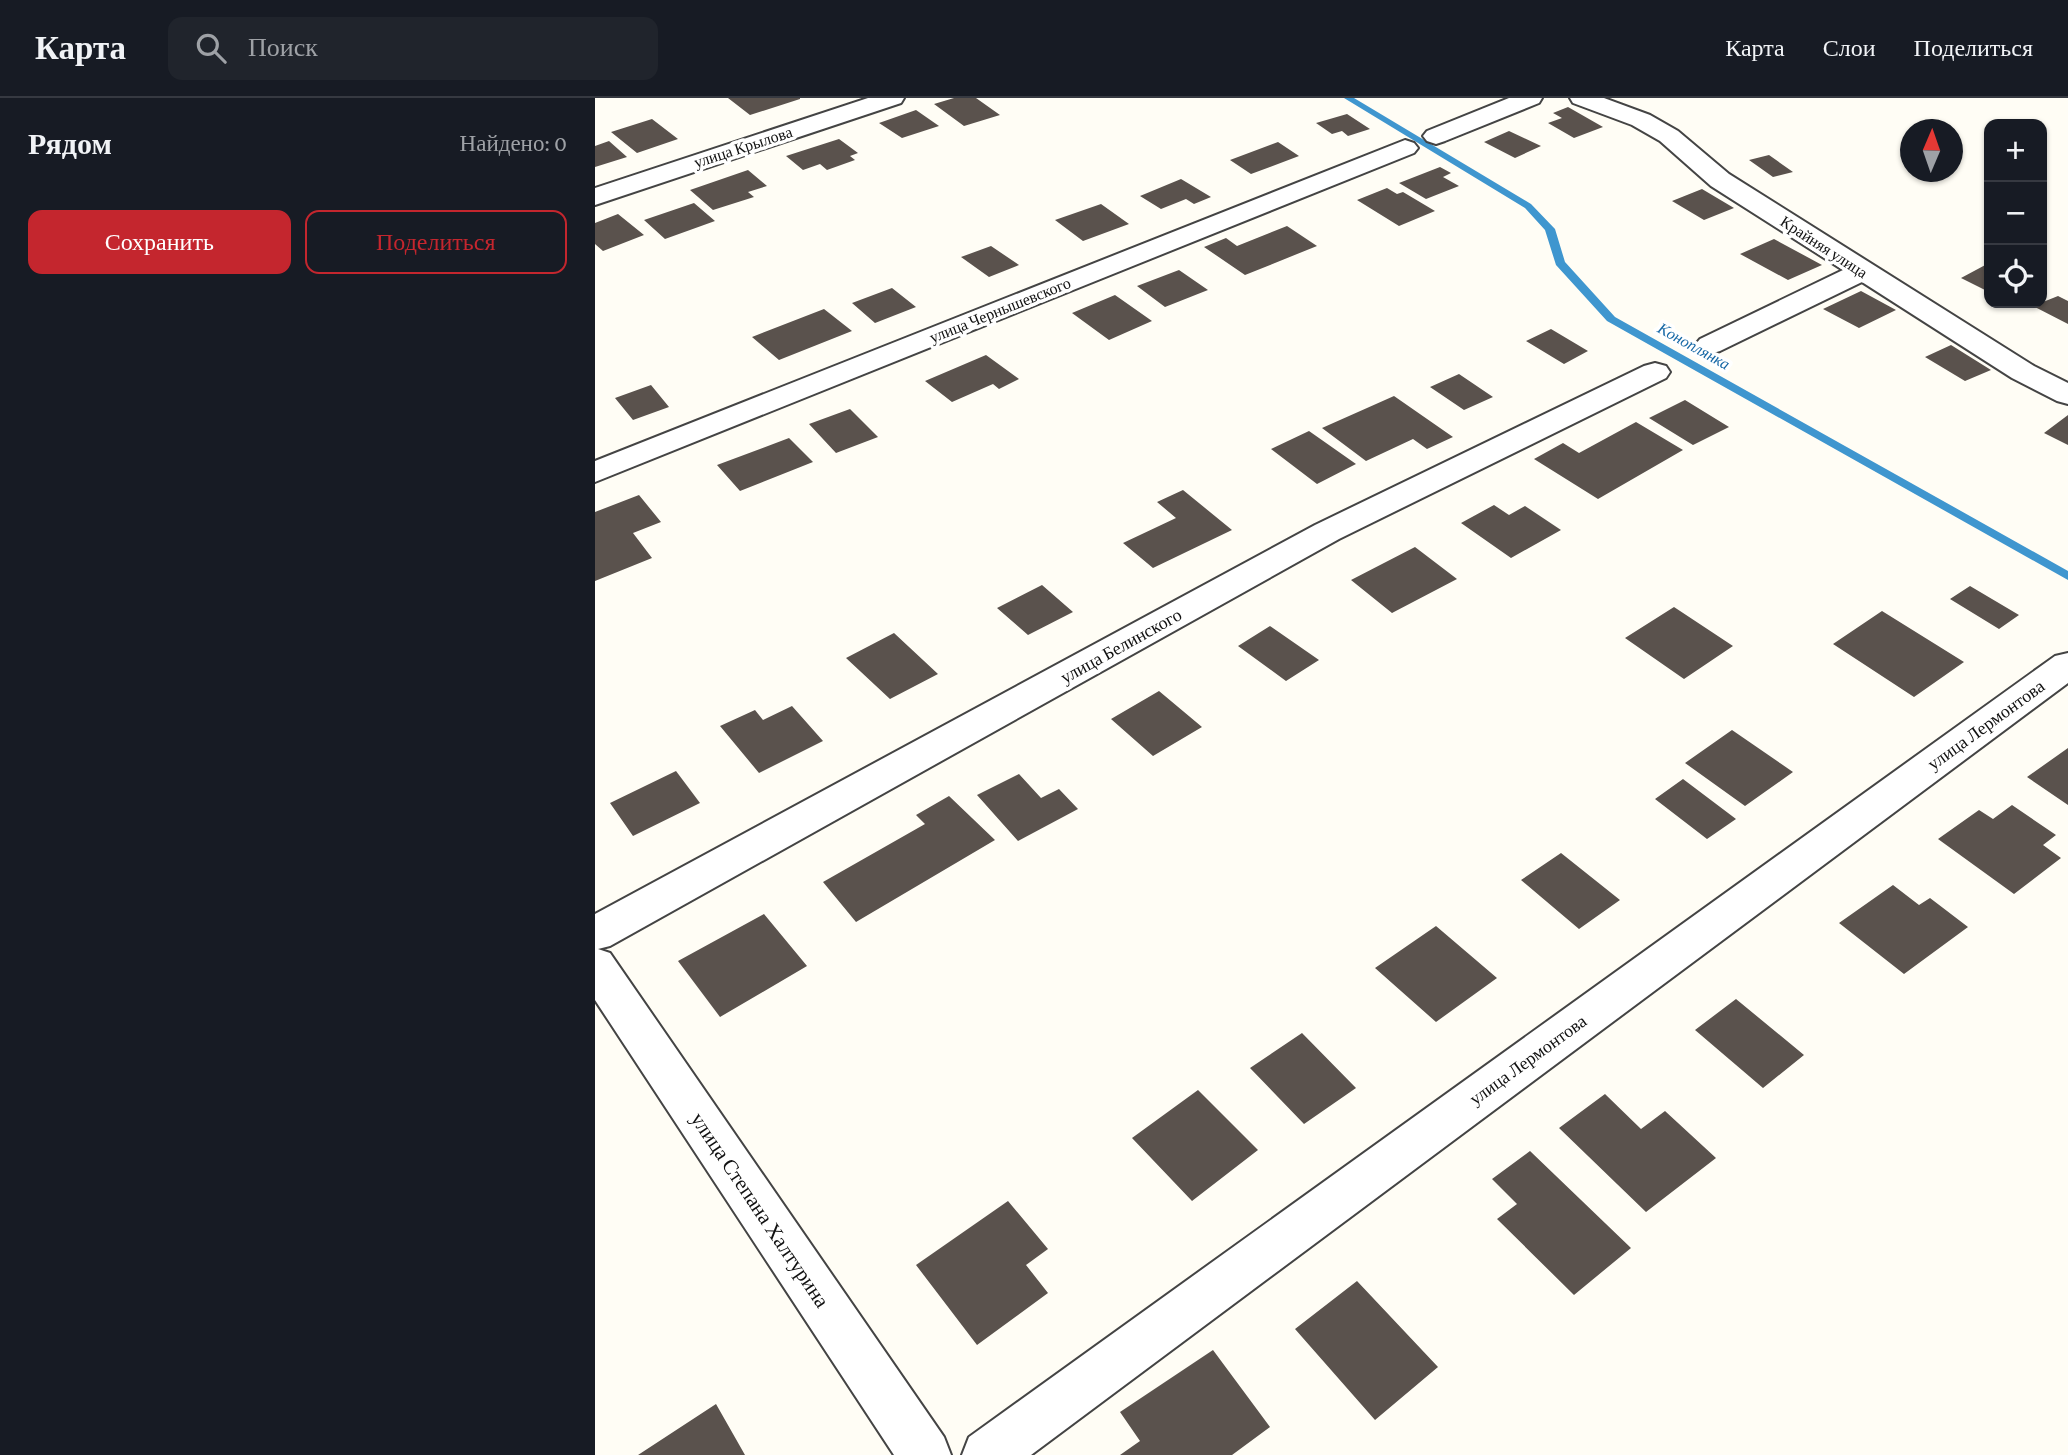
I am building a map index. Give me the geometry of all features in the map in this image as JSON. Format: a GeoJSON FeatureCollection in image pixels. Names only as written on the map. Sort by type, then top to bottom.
{"type":"FeatureCollection","features":[{"type":"Feature","properties":{"kind":"street","name":"улица Крылова"},"geometry":{"type":"LineString","coordinates":[[595,197],[892,98]]}},
{"type":"Feature","properties":{"kind":"street"},"geometry":{"type":"LineString","coordinates":[[1436,136],[1530,98]]}},
{"type":"Feature","properties":{"kind":"street","name":"Крайняя улица"},"geometry":{"type":"LineString","coordinates":[[1582,98],[1641,120],[1669,136],[1720,180],[2023,372],[2068,395]]}},
{"type":"Feature","properties":{"kind":"street","name":"улица Чернышевского"},"geometry":{"type":"LineString","coordinates":[[595,472],[1405,148]]}},
{"type":"Feature","properties":{"kind":"street"},"geometry":{"type":"LineString","coordinates":[[1710,345],[1862,271]]}},
{"type":"Feature","properties":{"kind":"street","name":"улица Белинского"},"geometry":{"type":"LineString","coordinates":[[595,934],[1327,532],[1655,372]]}},
{"type":"Feature","properties":{"kind":"street","name":"улица Лермонтова"},"geometry":{"type":"LineString","coordinates":[[988,1455],[2068,666]]}},
{"type":"Feature","properties":{"kind":"street","name":"улица Степана Халтурина"},"geometry":{"type":"LineString","coordinates":[[595,965],[925,1455]]}},
{"type":"Feature","properties":{"kind":"building"},"geometry":{"type":"Polygon","coordinates":[[[728,98],[800,98],[800,99],[750,115],[728,98]]]}},
{"type":"Feature","properties":{"kind":"building"},"geometry":{"type":"Polygon","coordinates":[[[954,98],[976,98],[1000,115],[964,126],[934,104],[954,98]]]}},
{"type":"Feature","properties":{"kind":"building"},"geometry":{"type":"Polygon","coordinates":[[[1568,107],[1603,127],[1574,138],[1548,123],[1562,118],[1553,113],[1568,107]]]}},
{"type":"Feature","properties":{"kind":"building"},"geometry":{"type":"Polygon","coordinates":[[[916,110],[939,126],[902,138],[879,123],[916,110]]]}},
{"type":"Feature","properties":{"kind":"building"},"geometry":{"type":"Polygon","coordinates":[[[1347,114],[1370,129],[1348,136],[1342,131],[1332,134],[1316,123],[1347,114]]]}},
{"type":"Feature","properties":{"kind":"building"},"geometry":{"type":"Polygon","coordinates":[[[652,119],[678,139],[637,153],[611,132],[652,119]]]}},
{"type":"Feature","properties":{"kind":"building"},"geometry":{"type":"Polygon","coordinates":[[[1509,131],[1541,146],[1515,158],[1484,142],[1509,131]]]}},
{"type":"Feature","properties":{"kind":"building"},"geometry":{"type":"Polygon","coordinates":[[[839,139],[858,153],[850,156],[855,160],[827,170],[820,164],[803,170],[786,156],[839,139]]]}},
{"type":"Feature","properties":{"kind":"building"},"geometry":{"type":"Polygon","coordinates":[[[609,141],[627,157],[595,167],[595,146],[609,141]]]}},
{"type":"Feature","properties":{"kind":"building"},"geometry":{"type":"Polygon","coordinates":[[[1278,142],[1299,156],[1251,174],[1230,160],[1278,142]]]}},
{"type":"Feature","properties":{"kind":"building"},"geometry":{"type":"Polygon","coordinates":[[[1769,155],[1793,172],[1773,177],[1749,160],[1769,155]]]}},
{"type":"Feature","properties":{"kind":"building"},"geometry":{"type":"Polygon","coordinates":[[[1440,167],[1451,173],[1443,177],[1459,186],[1426,199],[1399,183],[1440,167]]]}},
{"type":"Feature","properties":{"kind":"building"},"geometry":{"type":"Polygon","coordinates":[[[748,170],[767,186],[748,192],[754,197],[713,210],[690,190],[748,170]]]}},
{"type":"Feature","properties":{"kind":"building"},"geometry":{"type":"Polygon","coordinates":[[[1181,179],[1211,197],[1194,204],[1186,199],[1161,209],[1140,196],[1181,179]]]}},
{"type":"Feature","properties":{"kind":"building"},"geometry":{"type":"Polygon","coordinates":[[[1387,188],[1397,194],[1403,192],[1435,211],[1399,226],[1357,200],[1387,188]]]}},
{"type":"Feature","properties":{"kind":"building"},"geometry":{"type":"Polygon","coordinates":[[[1702,189],[1734,208],[1704,220],[1672,201],[1702,189]]]}},
{"type":"Feature","properties":{"kind":"building"},"geometry":{"type":"Polygon","coordinates":[[[694,203],[715,221],[665,239],[644,220],[694,203]]]}},
{"type":"Feature","properties":{"kind":"building"},"geometry":{"type":"Polygon","coordinates":[[[1101,204],[1129,224],[1083,241],[1055,220],[1101,204]]]}},
{"type":"Feature","properties":{"kind":"building"},"geometry":{"type":"Polygon","coordinates":[[[618,214],[644,235],[603,251],[595,244],[595,223],[618,214]]]}},
{"type":"Feature","properties":{"kind":"building"},"geometry":{"type":"Polygon","coordinates":[[[1287,226],[1317,246],[1245,275],[1204,247],[1226,238],[1237,246],[1287,226]]]}},
{"type":"Feature","properties":{"kind":"building"},"geometry":{"type":"Polygon","coordinates":[[[1774,239],[1822,265],[1788,280],[1740,254],[1774,239]]]}},
{"type":"Feature","properties":{"kind":"building"},"geometry":{"type":"Polygon","coordinates":[[[991,246],[1019,265],[989,277],[961,257],[991,246]]]}},
{"type":"Feature","properties":{"kind":"building"},"geometry":{"type":"Polygon","coordinates":[[[1984,266],[1984,290],[1961,278],[1984,266]]]}},
{"type":"Feature","properties":{"kind":"building"},"geometry":{"type":"Polygon","coordinates":[[[1179,270],[1208,290],[1165,307],[1137,286],[1179,270]]]}},
{"type":"Feature","properties":{"kind":"building"},"geometry":{"type":"Polygon","coordinates":[[[892,288],[916,307],[875,323],[852,303],[892,288]]]}},
{"type":"Feature","properties":{"kind":"building"},"geometry":{"type":"Polygon","coordinates":[[[1861,291],[1896,310],[1859,328],[1823,309],[1861,291]]]}},
{"type":"Feature","properties":{"kind":"building"},"geometry":{"type":"Polygon","coordinates":[[[1115,295],[1152,321],[1109,340],[1072,313],[1115,295]]]}},
{"type":"Feature","properties":{"kind":"building"},"geometry":{"type":"Polygon","coordinates":[[[2058,296],[2068,301],[2068,324],[2037,308],[2047,308],[2047,300],[2058,296]]]}},
{"type":"Feature","properties":{"kind":"building"},"geometry":{"type":"Polygon","coordinates":[[[824,309],[852,331],[779,360],[752,337],[824,309]]]}},
{"type":"Feature","properties":{"kind":"building"},"geometry":{"type":"Polygon","coordinates":[[[1551,329],[1588,351],[1564,364],[1526,341],[1551,329]]]}},
{"type":"Feature","properties":{"kind":"building"},"geometry":{"type":"Polygon","coordinates":[[[1951,345],[1991,370],[1965,381],[1925,357],[1951,345]]]}},
{"type":"Feature","properties":{"kind":"building"},"geometry":{"type":"Polygon","coordinates":[[[986,355],[1019,379],[999,389],[993,384],[952,402],[925,381],[986,355]]]}},
{"type":"Feature","properties":{"kind":"building"},"geometry":{"type":"Polygon","coordinates":[[[1459,374],[1493,397],[1464,410],[1430,387],[1459,374]]]}},
{"type":"Feature","properties":{"kind":"building"},"geometry":{"type":"Polygon","coordinates":[[[651,385],[669,407],[633,420],[615,398],[651,385]]]}},
{"type":"Feature","properties":{"kind":"building"},"geometry":{"type":"Polygon","coordinates":[[[1394,396],[1453,437],[1427,449],[1413,439],[1366,461],[1322,428],[1394,396]]]}},
{"type":"Feature","properties":{"kind":"building"},"geometry":{"type":"Polygon","coordinates":[[[1685,400],[1729,427],[1693,445],[1649,418],[1685,400]]]}},
{"type":"Feature","properties":{"kind":"building"},"geometry":{"type":"Polygon","coordinates":[[[850,409],[878,437],[836,453],[809,424],[850,409]]]}},
{"type":"Feature","properties":{"kind":"building"},"geometry":{"type":"Polygon","coordinates":[[[2068,415],[2068,445],[2044,433],[2068,415]]]}},
{"type":"Feature","properties":{"kind":"building"},"geometry":{"type":"Polygon","coordinates":[[[1636,422],[1683,450],[1598,499],[1534,459],[1563,443],[1579,453],[1636,422]]]}},
{"type":"Feature","properties":{"kind":"building"},"geometry":{"type":"Polygon","coordinates":[[[1309,431],[1356,464],[1317,484],[1271,449],[1309,431]]]}},
{"type":"Feature","properties":{"kind":"building"},"geometry":{"type":"Polygon","coordinates":[[[789,438],[813,462],[740,491],[717,465],[789,438]]]}},
{"type":"Feature","properties":{"kind":"building"},"geometry":{"type":"Polygon","coordinates":[[[1183,490],[1232,530],[1153,568],[1123,543],[1176,518],[1157,502],[1183,490]]]}},
{"type":"Feature","properties":{"kind":"building"},"geometry":{"type":"Polygon","coordinates":[[[639,495],[661,522],[633,533],[652,558],[595,581],[595,512],[639,495]]]}},
{"type":"Feature","properties":{"kind":"building"},"geometry":{"type":"Polygon","coordinates":[[[1494,505],[1509,515],[1525,506],[1561,530],[1511,558],[1461,523],[1494,505]]]}},
{"type":"Feature","properties":{"kind":"building"},"geometry":{"type":"Polygon","coordinates":[[[1415,547],[1457,579],[1392,613],[1351,580],[1415,547]]]}},
{"type":"Feature","properties":{"kind":"building"},"geometry":{"type":"Polygon","coordinates":[[[1042,585],[1073,612],[1028,635],[997,608],[1042,585]]]}},
{"type":"Feature","properties":{"kind":"building"},"geometry":{"type":"Polygon","coordinates":[[[1970,586],[2019,615],[1999,629],[1950,599],[1970,586]]]}},
{"type":"Feature","properties":{"kind":"building"},"geometry":{"type":"Polygon","coordinates":[[[1674,607],[1733,646],[1684,679],[1625,638],[1674,607]]]}},
{"type":"Feature","properties":{"kind":"building"},"geometry":{"type":"Polygon","coordinates":[[[1882,611],[1964,662],[1914,697],[1833,644],[1882,611]]]}},
{"type":"Feature","properties":{"kind":"building"},"geometry":{"type":"Polygon","coordinates":[[[1270,626],[1319,660],[1286,681],[1238,646],[1270,626]]]}},
{"type":"Feature","properties":{"kind":"building"},"geometry":{"type":"Polygon","coordinates":[[[894,633],[938,674],[890,699],[846,658],[894,633]]]}},
{"type":"Feature","properties":{"kind":"building"},"geometry":{"type":"Polygon","coordinates":[[[1159,691],[1202,727],[1153,756],[1111,719],[1159,691]]]}},
{"type":"Feature","properties":{"kind":"building"},"geometry":{"type":"Polygon","coordinates":[[[792,706],[823,741],[759,773],[720,726],[755,710],[763,720],[792,706]]]}},
{"type":"Feature","properties":{"kind":"building"},"geometry":{"type":"Polygon","coordinates":[[[1732,730],[1793,772],[1745,806],[1685,763],[1732,730]]]}},
{"type":"Feature","properties":{"kind":"building"},"geometry":{"type":"Polygon","coordinates":[[[2068,748],[2068,805],[2027,777],[2068,748]]]}},
{"type":"Feature","properties":{"kind":"building"},"geometry":{"type":"Polygon","coordinates":[[[676,771],[700,803],[633,836],[610,803],[676,771]]]}},
{"type":"Feature","properties":{"kind":"building"},"geometry":{"type":"Polygon","coordinates":[[[1019,774],[1041,798],[1059,789],[1078,809],[1018,841],[977,795],[1019,774]]]}},
{"type":"Feature","properties":{"kind":"building"},"geometry":{"type":"Polygon","coordinates":[[[1683,779],[1736,819],[1707,839],[1655,799],[1683,779]]]}},
{"type":"Feature","properties":{"kind":"building"},"geometry":{"type":"Polygon","coordinates":[[[949,796],[995,840],[856,922],[823,882],[925,824],[916,815],[949,796]]]}},
{"type":"Feature","properties":{"kind":"building"},"geometry":{"type":"Polygon","coordinates":[[[2012,805],[2056,835],[2043,845],[2061,858],[2014,894],[1938,839],[1979,810],[1993,819],[2012,805]]]}},
{"type":"Feature","properties":{"kind":"building"},"geometry":{"type":"Polygon","coordinates":[[[1561,853],[1620,900],[1579,929],[1521,880],[1561,853]]]}},
{"type":"Feature","properties":{"kind":"building"},"geometry":{"type":"Polygon","coordinates":[[[1893,885],[1919,905],[1930,898],[1968,927],[1904,974],[1839,923],[1893,885]]]}},
{"type":"Feature","properties":{"kind":"building"},"geometry":{"type":"Polygon","coordinates":[[[764,914],[807,966],[720,1017],[678,961],[764,914]]]}},
{"type":"Feature","properties":{"kind":"building"},"geometry":{"type":"Polygon","coordinates":[[[1436,926],[1497,978],[1436,1022],[1375,968],[1436,926]]]}},
{"type":"Feature","properties":{"kind":"building"},"geometry":{"type":"Polygon","coordinates":[[[1736,999],[1804,1055],[1763,1088],[1695,1030],[1736,999]]]}},
{"type":"Feature","properties":{"kind":"building"},"geometry":{"type":"Polygon","coordinates":[[[1302,1033],[1356,1088],[1304,1124],[1250,1068],[1302,1033]]]}},
{"type":"Feature","properties":{"kind":"building"},"geometry":{"type":"Polygon","coordinates":[[[1198,1090],[1258,1150],[1192,1201],[1132,1138],[1198,1090]]]}},
{"type":"Feature","properties":{"kind":"building"},"geometry":{"type":"Polygon","coordinates":[[[1605,1094],[1641,1129],[1665,1111],[1716,1158],[1646,1212],[1559,1128],[1605,1094]]]}},
{"type":"Feature","properties":{"kind":"building"},"geometry":{"type":"Polygon","coordinates":[[[1530,1151],[1631,1248],[1574,1295],[1497,1219],[1517,1204],[1492,1179],[1530,1151]]]}},
{"type":"Feature","properties":{"kind":"building"},"geometry":{"type":"Polygon","coordinates":[[[1008,1201],[1048,1249],[1026,1265],[1048,1293],[977,1345],[916,1265],[1008,1201]]]}},
{"type":"Feature","properties":{"kind":"building"},"geometry":{"type":"Polygon","coordinates":[[[1357,1281],[1438,1367],[1375,1420],[1295,1329],[1357,1281]]]}},
{"type":"Feature","properties":{"kind":"building"},"geometry":{"type":"Polygon","coordinates":[[[1213,1350],[1270,1427],[1232,1455],[1120,1455],[1140,1441],[1120,1412],[1213,1350]]]}},
{"type":"Feature","properties":{"kind":"building"},"geometry":{"type":"Polygon","coordinates":[[[716,1404],[745,1455],[638,1455],[716,1404]]]}},
{"type":"Feature","properties":{"kind":"waterway","name":"Коноплянка"},"geometry":{"type":"LineString","coordinates":[[1348,98],[1528,206],[1550,229],[1560,263],[1611,319],[2068,576]]}}]}
